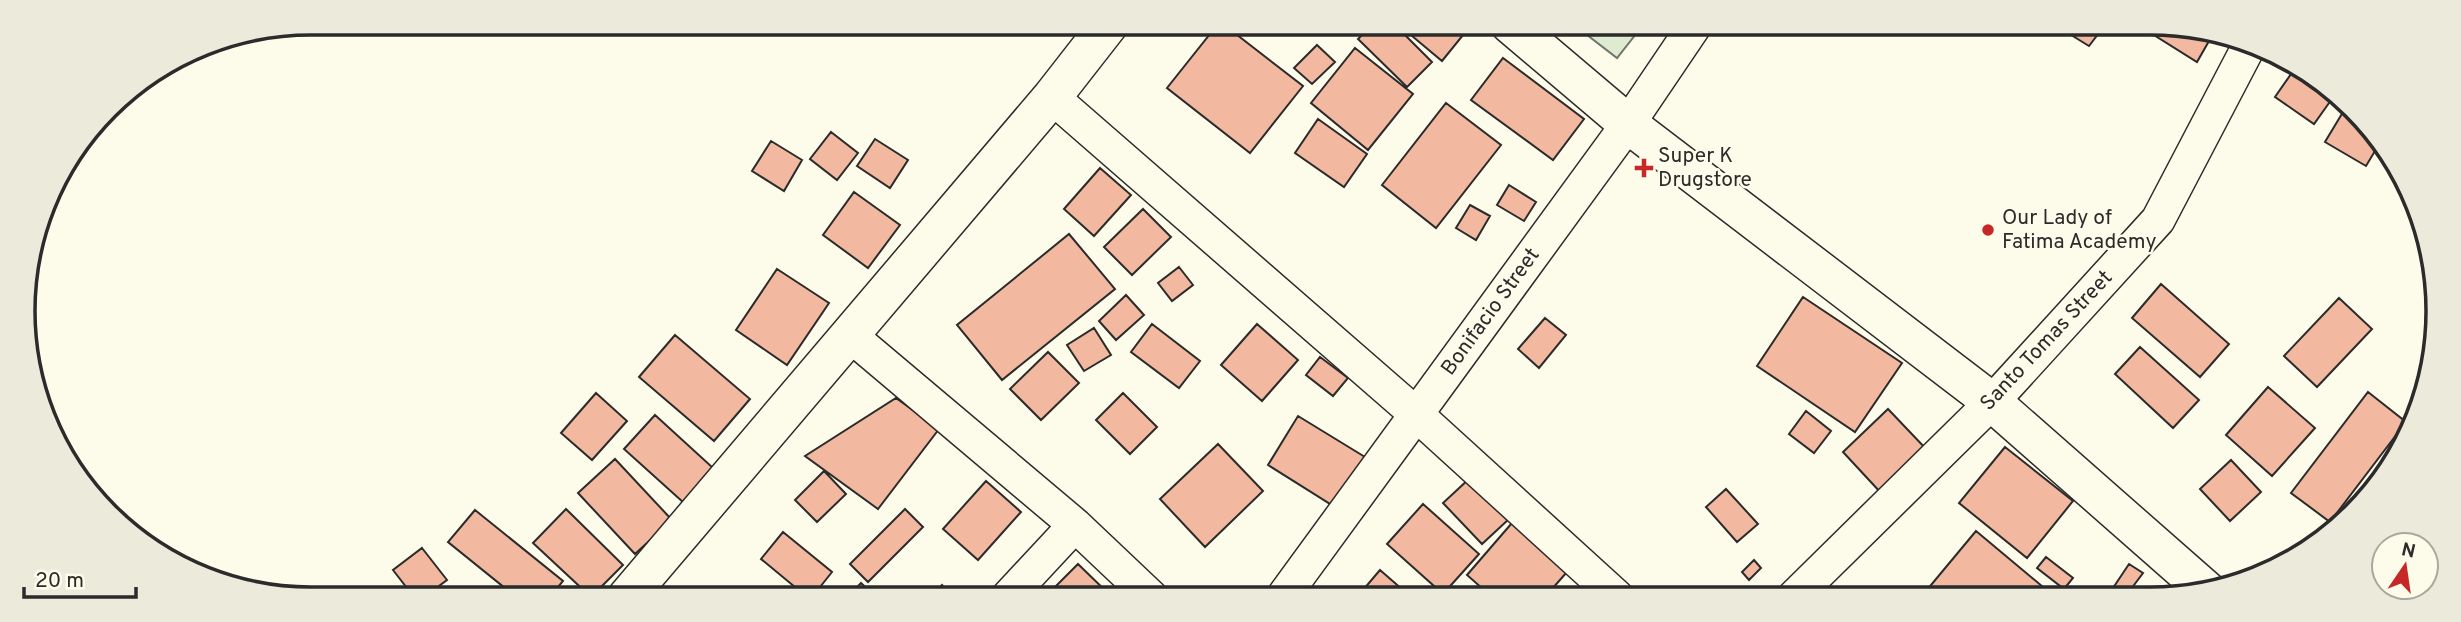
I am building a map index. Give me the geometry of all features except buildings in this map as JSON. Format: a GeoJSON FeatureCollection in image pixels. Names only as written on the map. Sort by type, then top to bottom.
{"type":"FeatureCollection","features":[{"type":"Feature","properties":{"kind":"street"},"geometry":{"type":"LineString","coordinates":[[636,587],[851,336],[1101,35]]}},
{"type":"Feature","properties":{"kind":"street"},"geometry":{"type":"LineString","coordinates":[[1523,35],[1628,124],[1992,402],[2198,583]]}},
{"type":"Feature","properties":{"kind":"street","name":"Bonifacio Street"},"geometry":{"type":"LineString","coordinates":[[1290,587],[1628,124],[1688,35]]}},
{"type":"Feature","properties":{"kind":"street","name":"Santo Tomas Street"},"geometry":{"type":"LineString","coordinates":[[1804,587],[1992,402],[2158,220],[2246,52]]}},
{"type":"Feature","properties":{"kind":"street"},"geometry":{"type":"LineString","coordinates":[[1052,97],[1416,414],[1606,587]]}},
{"type":"Feature","properties":{"kind":"street"},"geometry":{"type":"LineString","coordinates":[[851,336],[1074,525],[1140,587]]}},
{"type":"Feature","properties":{"kind":"street"},"geometry":{"type":"LineString","coordinates":[[1017,587],[1074,525]]}},
{"type":"Feature","properties":{"kind":"green space"},"geometry":{"type":"Polygon","coordinates":[[[1587,35],[1635,35],[1617,58],[1587,35]]]}},
{"type":"Feature","properties":{"kind":"place","name":"Super K Drugstore"},"geometry":{"type":"Point","coordinates":[1644,168]}},
{"type":"Feature","properties":{"kind":"place","name":"Our Lady of Fatima Academy"},"geometry":{"type":"Point","coordinates":[1988,230]}}]}
